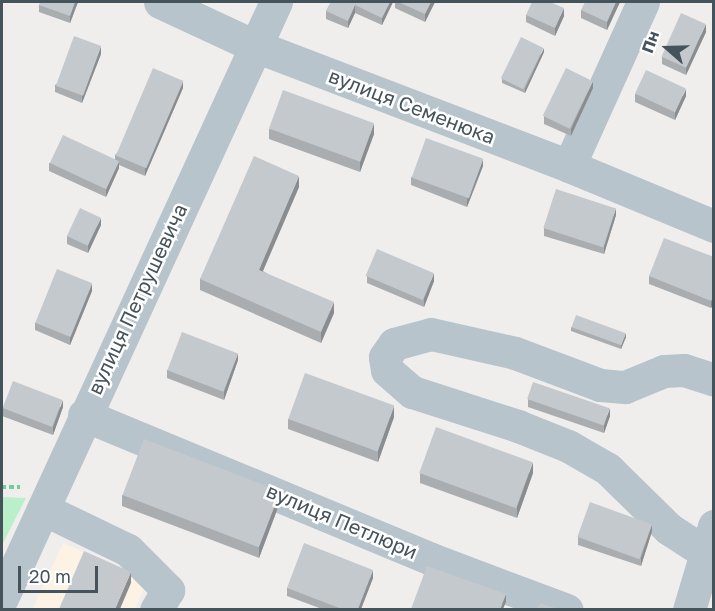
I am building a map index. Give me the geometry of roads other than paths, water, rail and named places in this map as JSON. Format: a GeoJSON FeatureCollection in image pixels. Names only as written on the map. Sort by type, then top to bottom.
{"type":"FeatureCollection","features":[{"type":"Feature","properties":{"kind":"street","name":"вулиця Семенюка"},"geometry":{"type":"LineString","coordinates":[[160,2],[255,46],[569,166],[714,226]]}},
{"type":"Feature","properties":{"kind":"street","name":"вулиця Петрушевича"},"geometry":{"type":"LineString","coordinates":[[2,598],[84,415],[276,2]]}},
{"type":"Feature","properties":{"kind":"street"},"geometry":{"type":"LineString","coordinates":[[569,166],[643,2]]}},
{"type":"Feature","properties":{"kind":"street"},"geometry":{"type":"LineString","coordinates":[[689,609],[710,539],[669,529],[608,469],[568,446],[518,426],[412,392],[387,370],[385,357],[393,344],[431,334],[515,353],[600,385],[625,387],[664,371],[684,370],[714,380]]}},
{"type":"Feature","properties":{"kind":"street","name":"вулиця Петлюри"},"geometry":{"type":"LineString","coordinates":[[84,415],[431,559],[567,609]]}},
{"type":"Feature","properties":{"kind":"street"},"geometry":{"type":"LineString","coordinates":[[43,509],[128,550],[168,590],[162,608]]}}]}
